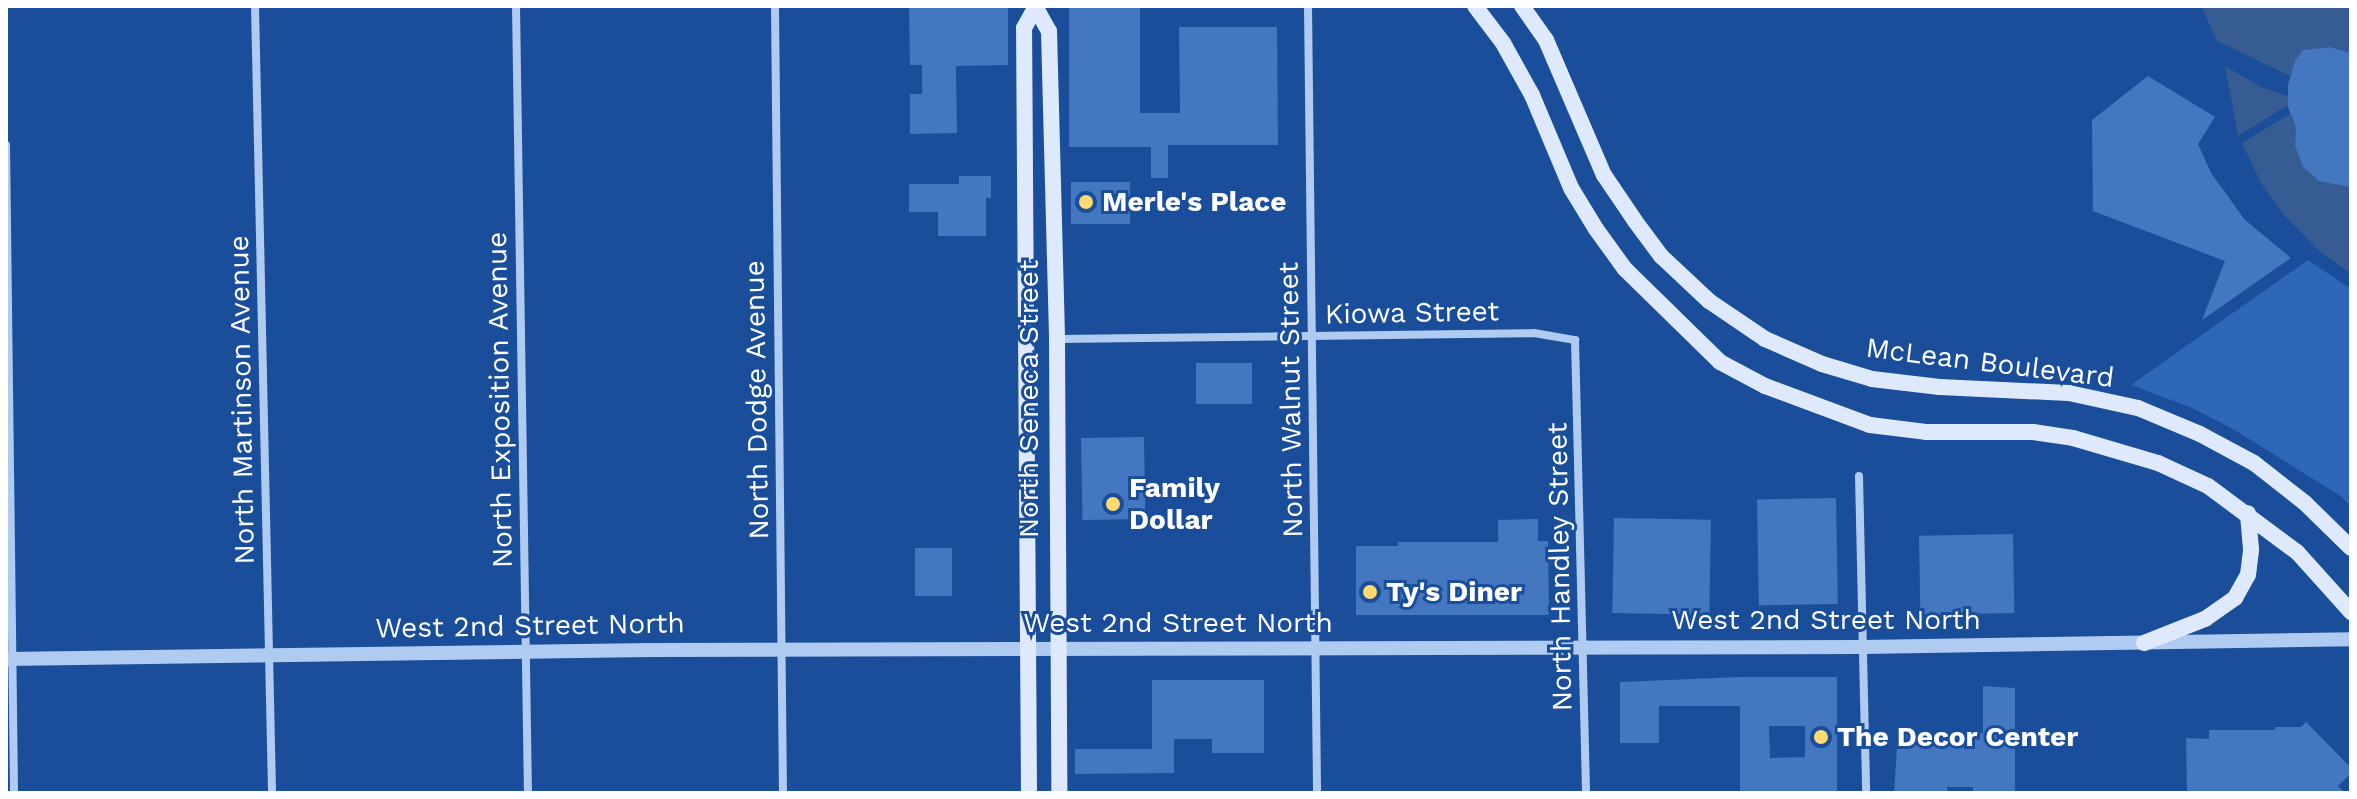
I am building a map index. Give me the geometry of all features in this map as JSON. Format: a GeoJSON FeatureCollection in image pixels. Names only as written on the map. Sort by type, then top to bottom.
{"type":"FeatureCollection","features":[{"type":"Feature","properties":{"kind":"main road"},"geometry":{"type":"LineString","coordinates":[[1475,6],[1503,43],[1532,95],[1571,188],[1596,229],[1625,269],[1720,362],[1765,386],[1870,425],[1926,432],[2033,432],[2073,438],[2129,453],[2208,486],[2248,513],[2297,552],[2328,582],[2351,612]]}},
{"type":"Feature","properties":{"kind":"main road","name":"McLean Boulevard"},"geometry":{"type":"LineString","coordinates":[[1522,6],[1546,40],[1604,175],[1635,221],[1661,256],[1709,301],[1765,339],[1822,364],[1872,379],[1940,387],[2069,393],[2138,408],[2200,434],[2254,463],[2305,503],[2351,548]]}},
{"type":"Feature","properties":{"kind":"main road","name":"North Seneca Street"},"geometry":{"type":"LineString","coordinates":[[1036,7],[1049,31],[1057,339],[1059,793]]}},
{"type":"Feature","properties":{"kind":"main road","name":"North Seneca Street"},"geometry":{"type":"LineString","coordinates":[[1029,793],[1024,28],[1036,7]]}},
{"type":"Feature","properties":{"kind":"main road"},"geometry":{"type":"LineString","coordinates":[[2144,643],[2205,619],[2235,598],[2248,575],[2251,549],[2248,513]]}},
{"type":"Feature","properties":{"kind":"street","name":"North Martinson Avenue"},"geometry":{"type":"LineString","coordinates":[[255,6],[272,793]]}},
{"type":"Feature","properties":{"kind":"street","name":"North Exposition Avenue"},"geometry":{"type":"LineString","coordinates":[[516,6],[528,793]]}},
{"type":"Feature","properties":{"kind":"street","name":"North Dodge Avenue"},"geometry":{"type":"LineString","coordinates":[[775,6],[783,793]]}},
{"type":"Feature","properties":{"kind":"street","name":"North Walnut Street"},"geometry":{"type":"LineString","coordinates":[[1308,6],[1317,793]]}},
{"type":"Feature","properties":{"kind":"street"},"geometry":{"type":"LineString","coordinates":[[6,145],[9,659],[14,793]]}},
{"type":"Feature","properties":{"kind":"street","name":"Kiowa Street"},"geometry":{"type":"LineString","coordinates":[[1057,339],[1534,333],[1575,340]]}},
{"type":"Feature","properties":{"kind":"street","name":"North Handley Street"},"geometry":{"type":"LineString","coordinates":[[1575,340],[1586,793]]}},
{"type":"Feature","properties":{"kind":"street"},"geometry":{"type":"LineString","coordinates":[[1859,476],[1866,793]]}},
{"type":"Feature","properties":{"kind":"street","name":"West 2nd Street North"},"geometry":{"type":"LineString","coordinates":[[9,659],[781,650],[1863,647],[2351,639]]}},
{"type":"Feature","properties":{"kind":"shaded area"},"geometry":{"type":"Polygon","coordinates":[[[2201,6],[2351,6],[2351,53],[2330,47],[2303,50],[2290,76],[2217,41],[2201,6]]]}},
{"type":"Feature","properties":{"kind":"shaded area"},"geometry":{"type":"Polygon","coordinates":[[[2225,66],[2263,88],[2288,96],[2288,105],[2238,136],[2225,66]]]}},
{"type":"Feature","properties":{"kind":"shaded area"},"geometry":{"type":"Polygon","coordinates":[[[2290,114],[2296,128],[2295,146],[2303,167],[2319,181],[2351,184],[2351,274],[2318,250],[2282,213],[2261,183],[2242,143],[2290,114]]]}},
{"type":"Feature","properties":{"kind":"shaded area"},"geometry":{"type":"Polygon","coordinates":[[[2308,260],[2351,289],[2351,507],[2342,497],[2233,429],[2192,408],[2131,385],[2308,260]]]}},
{"type":"Feature","properties":{"kind":"building"},"geometry":{"type":"Polygon","coordinates":[[[1069,6],[1140,6],[1140,113],[1180,113],[1179,27],[1277,27],[1278,145],[1168,145],[1168,178],[1151,178],[1151,147],[1069,147],[1069,6]]]}},
{"type":"Feature","properties":{"kind":"building"},"geometry":{"type":"Polygon","coordinates":[[[909,8],[1008,8],[1008,65],[956,66],[957,133],[910,134],[910,94],[922,94],[922,65],[910,65],[909,8]]]}},
{"type":"Feature","properties":{"kind":"building"},"geometry":{"type":"Polygon","coordinates":[[[2330,47],[2351,53],[2351,187],[2319,181],[2303,167],[2295,146],[2296,128],[2288,107],[2288,85],[2295,61],[2303,50],[2330,47]]]}},
{"type":"Feature","properties":{"kind":"building"},"geometry":{"type":"Polygon","coordinates":[[[2148,76],[2215,117],[2198,144],[2211,173],[2245,220],[2291,258],[2202,320],[2225,261],[2093,211],[2092,120],[2148,76]]]}},
{"type":"Feature","properties":{"kind":"building"},"geometry":{"type":"Polygon","coordinates":[[[959,176],[991,176],[991,198],[986,198],[986,236],[938,236],[938,212],[909,212],[909,184],[959,184],[959,176]]]}},
{"type":"Feature","properties":{"kind":"building"},"geometry":{"type":"Polygon","coordinates":[[[1071,182],[1130,182],[1130,224],[1071,224],[1071,182]]]}},
{"type":"Feature","properties":{"kind":"building"},"geometry":{"type":"Polygon","coordinates":[[[1196,363],[1252,363],[1252,404],[1196,404],[1196,363]]]}},
{"type":"Feature","properties":{"kind":"building"},"geometry":{"type":"Polygon","coordinates":[[[1144,437],[1145,519],[1082,520],[1081,438],[1144,437]]]}},
{"type":"Feature","properties":{"kind":"building"},"geometry":{"type":"Polygon","coordinates":[[[1836,498],[1838,604],[1759,605],[1757,499],[1836,498]]]}},
{"type":"Feature","properties":{"kind":"building"},"geometry":{"type":"Polygon","coordinates":[[[1614,518],[1711,520],[1709,615],[1612,613],[1614,518]]]}},
{"type":"Feature","properties":{"kind":"building"},"geometry":{"type":"Polygon","coordinates":[[[1538,519],[1538,541],[1548,541],[1549,615],[1356,615],[1356,546],[1398,546],[1398,542],[1498,542],[1498,520],[1538,519]]]}},
{"type":"Feature","properties":{"kind":"building"},"geometry":{"type":"Polygon","coordinates":[[[2013,534],[2014,613],[1920,615],[1919,536],[2013,534]]]}},
{"type":"Feature","properties":{"kind":"building"},"geometry":{"type":"Polygon","coordinates":[[[915,548],[952,548],[952,596],[915,596],[915,548]]]}},
{"type":"Feature","properties":{"kind":"building"},"geometry":{"type":"Polygon","coordinates":[[[1837,677],[1837,793],[1740,793],[1740,706],[1659,706],[1659,743],[1620,743],[1620,682],[1837,677]],[[1769,726],[1770,758],[1805,757],[1805,726],[1769,726]]]}},
{"type":"Feature","properties":{"kind":"building"},"geometry":{"type":"Polygon","coordinates":[[[1152,680],[1264,680],[1264,753],[1212,753],[1212,739],[1174,739],[1174,773],[1075,774],[1075,749],[1152,749],[1152,680]]]}},
{"type":"Feature","properties":{"kind":"building"},"geometry":{"type":"Polygon","coordinates":[[[1983,686],[2015,688],[2015,793],[1973,793],[1973,787],[1947,787],[1948,793],[1894,793],[1898,733],[1983,733],[1983,686]]]}},
{"type":"Feature","properties":{"kind":"building"},"geometry":{"type":"Polygon","coordinates":[[[2306,722],[2351,768],[2351,773],[2338,786],[2345,793],[2187,793],[2186,738],[2209,739],[2209,730],[2275,730],[2275,727],[2301,727],[2306,722]]]}},
{"type":"Feature","properties":{"kind":"place","name":"Merle's Place"},"geometry":{"type":"Point","coordinates":[1086,202]}},
{"type":"Feature","properties":{"kind":"place","name":"Family Dollar"},"geometry":{"type":"Point","coordinates":[1113,504]}},
{"type":"Feature","properties":{"kind":"place","name":"Ty's Diner"},"geometry":{"type":"Point","coordinates":[1370,592]}},
{"type":"Feature","properties":{"kind":"place","name":"The Decor Center"},"geometry":{"type":"Point","coordinates":[1821,737]}}]}
